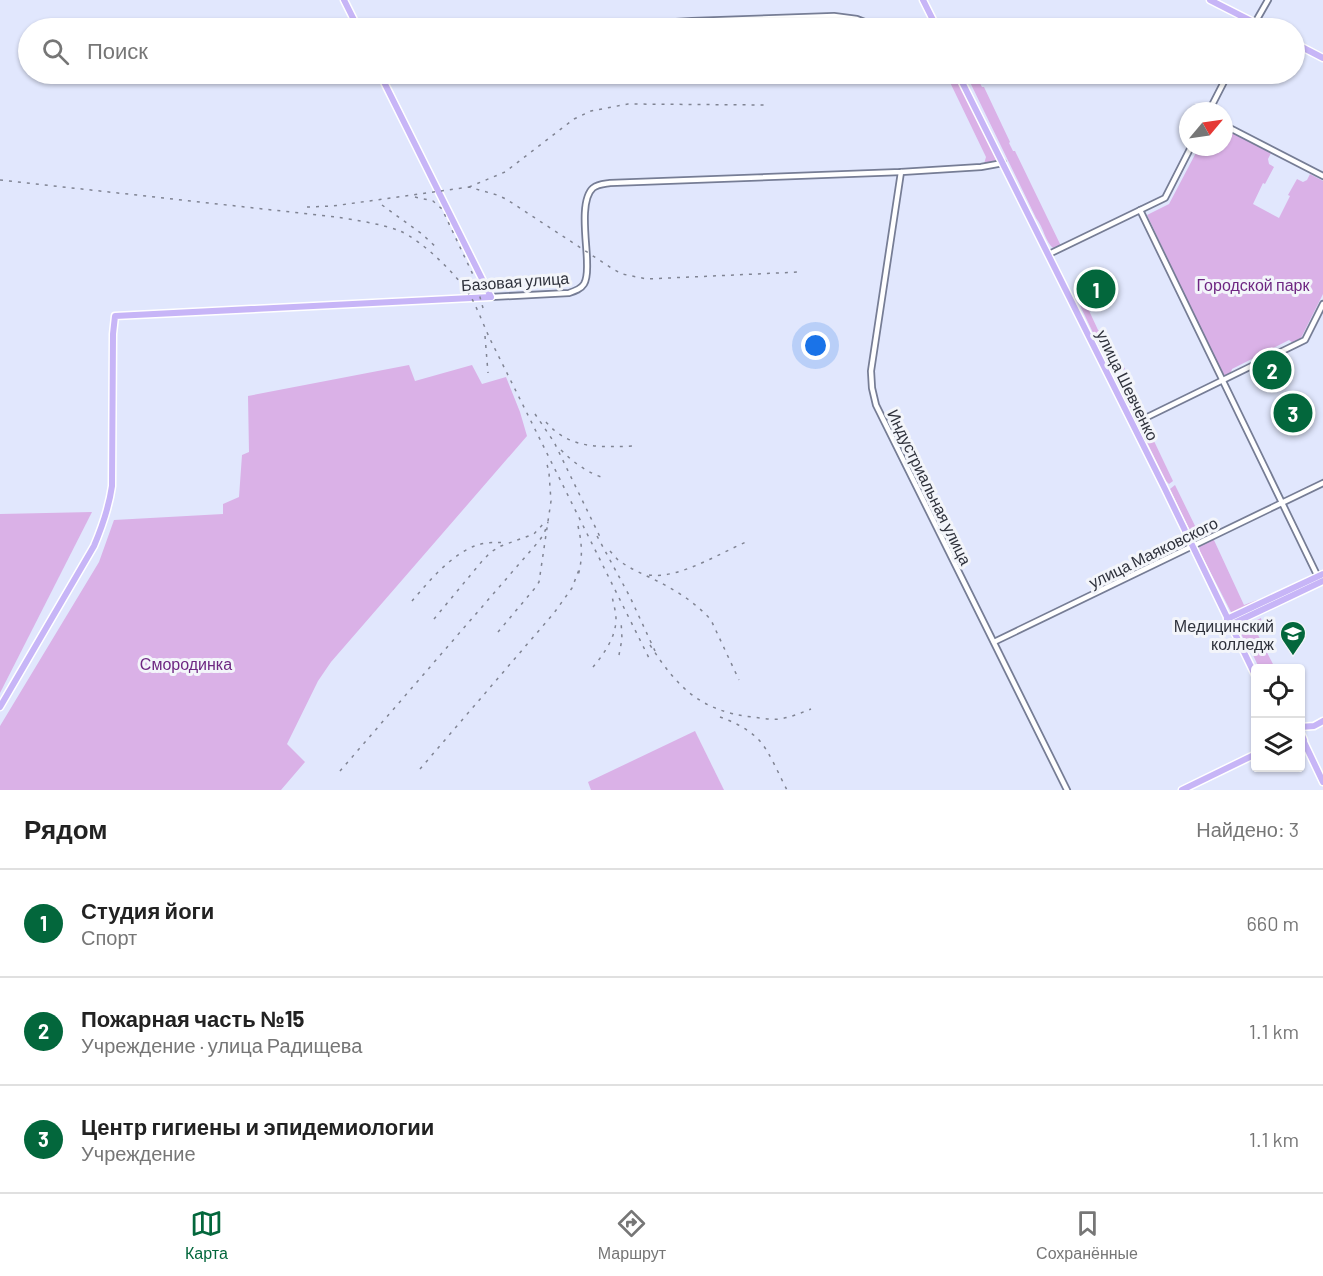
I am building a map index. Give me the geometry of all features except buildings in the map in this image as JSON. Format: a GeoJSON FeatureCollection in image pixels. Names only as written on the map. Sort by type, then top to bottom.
{"type":"FeatureCollection","features":[{"type":"Feature","properties":{"kind":"main road"},"geometry":{"type":"LineString","coordinates":[[344,0],[353,18]]}},
{"type":"Feature","properties":{"kind":"main road"},"geometry":{"type":"LineString","coordinates":[[923,0],[932,18]]}},
{"type":"Feature","properties":{"kind":"main road"},"geometry":{"type":"LineString","coordinates":[[1210,0],[1240,18]]}},
{"type":"Feature","properties":{"kind":"main road"},"geometry":{"type":"LineString","coordinates":[[1305,49],[1323,58]]}},
{"type":"Feature","properties":{"kind":"main road"},"geometry":{"type":"LineString","coordinates":[[385,84],[491,297]]}},
{"type":"Feature","properties":{"kind":"main road","name":"улица Шевченко"},"geometry":{"type":"LineString","coordinates":[[963,84],[1251,667]]}},
{"type":"Feature","properties":{"kind":"main road","name":"Базовая улица"},"geometry":{"type":"LineString","coordinates":[[0,707],[94,546],[111,498],[115,316],[491,297]]}},
{"type":"Feature","properties":{"kind":"main road"},"geometry":{"type":"LineString","coordinates":[[1229,622],[1321,577]]}},
{"type":"Feature","properties":{"kind":"main road"},"geometry":{"type":"LineString","coordinates":[[1305,728],[1323,722]]}},
{"type":"Feature","properties":{"kind":"main road"},"geometry":{"type":"LineString","coordinates":[[1305,739],[1314,726]]}},
{"type":"Feature","properties":{"kind":"main road"},"geometry":{"type":"LineString","coordinates":[[1305,743],[1323,782]]}},
{"type":"Feature","properties":{"kind":"main road"},"geometry":{"type":"LineString","coordinates":[[1305,754],[1311,758]]}},
{"type":"Feature","properties":{"kind":"main road"},"geometry":{"type":"LineString","coordinates":[[1182,790],[1251,756]]}},
{"type":"Feature","properties":{"kind":"street"},"geometry":{"type":"LineString","coordinates":[[1258,18],[1268,0]]}},
{"type":"Feature","properties":{"kind":"street"},"geometry":{"type":"LineString","coordinates":[[777,18],[834,16],[849,18]]}},
{"type":"Feature","properties":{"kind":"street"},"geometry":{"type":"LineString","coordinates":[[1214,102],[1223,84]]}},
{"type":"Feature","properties":{"kind":"street"},"geometry":{"type":"LineString","coordinates":[[1233,130],[1323,176]]}},
{"type":"Feature","properties":{"kind":"street"},"geometry":{"type":"LineString","coordinates":[[1049,254],[1165,198],[1186,156]]}},
{"type":"Feature","properties":{"kind":"street","name":"Базовая улица"},"geometry":{"type":"LineString","coordinates":[[491,297],[569,293],[583,285],[587,274],[586,198],[594,188],[600,185],[901,172],[972,168],[1003,163]]}},
{"type":"Feature","properties":{"kind":"street","name":"Индустриальная улица"},"geometry":{"type":"LineString","coordinates":[[901,172],[871,371],[876,405],[1067,790]]}},
{"type":"Feature","properties":{"kind":"street"},"geometry":{"type":"LineString","coordinates":[[1140,210],[1282,503],[1321,577]]}},
{"type":"Feature","properties":{"kind":"street"},"geometry":{"type":"LineString","coordinates":[[1133,424],[1305,340],[1323,304]]}},
{"type":"Feature","properties":{"kind":"street","name":"улица Маяковского"},"geometry":{"type":"LineString","coordinates":[[994,642],[1323,483]]}},
{"type":"Feature","properties":{"kind":"green space"},"geometry":{"type":"Polygon","coordinates":[[[951,84],[960,84],[997,158],[995,162],[984,164],[986,157],[951,84]]]}},
{"type":"Feature","properties":{"kind":"green space"},"geometry":{"type":"Polygon","coordinates":[[[971,84],[980,84],[984,87],[1009,143],[1061,246],[1054,249],[971,84]]]}},
{"type":"Feature","properties":{"kind":"green space","name":"Городской парк"},"geometry":{"type":"Polygon","coordinates":[[[1233,131],[1271,153],[1268,159],[1269,164],[1274,167],[1253,204],[1279,218],[1297,179],[1303,182],[1310,174],[1323,181],[1323,294],[1301,338],[1293,343],[1289,340],[1232,369],[1224,376],[1223,373],[1221,374],[1147,215],[1169,204],[1194,156],[1233,156],[1233,131]]]}},
{"type":"Feature","properties":{"kind":"green space"},"geometry":{"type":"Polygon","coordinates":[[[1080,291],[1098,330],[1105,331],[1109,338],[1105,341],[1119,369],[1124,367],[1125,369],[1120,372],[1142,417],[1136,419],[1130,408],[1126,391],[1119,387],[1075,295],[1080,291]]]}},
{"type":"Feature","properties":{"kind":"green space","name":"Смородинка"},"geometry":{"type":"Polygon","coordinates":[[[409,365],[415,381],[472,365],[482,384],[506,377],[527,436],[331,662],[318,681],[287,744],[305,762],[281,790],[0,790],[0,726],[99,562],[114,520],[223,514],[223,504],[239,497],[242,455],[249,452],[248,396],[409,365]]]}},
{"type":"Feature","properties":{"kind":"green space"},"geometry":{"type":"Polygon","coordinates":[[[1144,420],[1173,481],[1169,484],[1139,426],[1144,420]]]}},
{"type":"Feature","properties":{"kind":"green space"},"geometry":{"type":"Polygon","coordinates":[[[1175,485],[1199,534],[1200,529],[1207,524],[1214,533],[1195,541],[1170,489],[1175,485]]]}},
{"type":"Feature","properties":{"kind":"green space"},"geometry":{"type":"Polygon","coordinates":[[[92,512],[0,693],[0,514],[92,512]]]}},
{"type":"Feature","properties":{"kind":"green space"},"geometry":{"type":"Polygon","coordinates":[[[1213,538],[1244,605],[1257,600],[1258,602],[1242,610],[1240,608],[1240,611],[1232,614],[1200,552],[1199,547],[1213,538]]]}},
{"type":"Feature","properties":{"kind":"green space"},"geometry":{"type":"Polygon","coordinates":[[[1261,618],[1263,627],[1256,631],[1273,664],[1257,664],[1239,629],[1261,618]]]}},
{"type":"Feature","properties":{"kind":"green space"},"geometry":{"type":"Polygon","coordinates":[[[695,731],[724,790],[591,790],[588,782],[695,731]]]}},
{"type":"Feature","properties":{"kind":"railway"},"geometry":{"type":"LineString","coordinates":[[469,187],[505,172],[574,119],[591,111],[628,104],[766,105]]}},
{"type":"Feature","properties":{"kind":"railway"},"geometry":{"type":"LineString","coordinates":[[0,180],[336,217],[369,222],[400,231],[419,243],[449,270],[471,297],[649,658]]}},
{"type":"Feature","properties":{"kind":"railway"},"geometry":{"type":"LineString","coordinates":[[307,207],[333,206],[469,187],[506,199],[622,274],[647,279],[799,272]]}},
{"type":"Feature","properties":{"kind":"railway"},"geometry":{"type":"LineString","coordinates":[[415,197],[433,201],[442,209],[475,279],[483,308]]}},
{"type":"Feature","properties":{"kind":"railway"},"geometry":{"type":"LineString","coordinates":[[382,205],[422,234],[438,249]]}},
{"type":"Feature","properties":{"kind":"railway"},"geometry":{"type":"LineString","coordinates":[[485,336],[488,373]]}},
{"type":"Feature","properties":{"kind":"railway"},"geometry":{"type":"LineString","coordinates":[[535,414],[554,442],[602,541]]}},
{"type":"Feature","properties":{"kind":"railway"},"geometry":{"type":"LineString","coordinates":[[546,422],[565,438],[587,445],[635,446]]}},
{"type":"Feature","properties":{"kind":"railway"},"geometry":{"type":"LineString","coordinates":[[561,450],[580,466],[601,477]]}},
{"type":"Feature","properties":{"kind":"railway"},"geometry":{"type":"LineString","coordinates":[[498,632],[539,582],[551,501],[547,464]]}},
{"type":"Feature","properties":{"kind":"railway"},"geometry":{"type":"LineString","coordinates":[[340,771],[539,541],[548,522]]}},
{"type":"Feature","properties":{"kind":"railway"},"geometry":{"type":"LineString","coordinates":[[434,619],[491,552],[534,534],[544,523]]}},
{"type":"Feature","properties":{"kind":"railway"},"geometry":{"type":"LineString","coordinates":[[578,526],[581,551],[578,576]]}},
{"type":"Feature","properties":{"kind":"railway"},"geometry":{"type":"LineString","coordinates":[[597,536],[630,597],[655,651]]}},
{"type":"Feature","properties":{"kind":"railway"},"geometry":{"type":"LineString","coordinates":[[412,601],[445,566],[465,551],[486,543],[506,542]]}},
{"type":"Feature","properties":{"kind":"railway"},"geometry":{"type":"LineString","coordinates":[[649,575],[661,575],[685,569],[746,542]]}},
{"type":"Feature","properties":{"kind":"railway"},"geometry":{"type":"LineString","coordinates":[[610,551],[624,564],[676,592],[705,613],[711,620],[739,680]]}},
{"type":"Feature","properties":{"kind":"railway"},"geometry":{"type":"LineString","coordinates":[[420,769],[554,613],[572,588],[580,567]]}},
{"type":"Feature","properties":{"kind":"railway"},"geometry":{"type":"LineString","coordinates":[[593,667],[605,651],[614,632],[616,616],[612,595]]}},
{"type":"Feature","properties":{"kind":"railway"},"geometry":{"type":"LineString","coordinates":[[619,655],[622,639],[621,620]]}},
{"type":"Feature","properties":{"kind":"railway"},"geometry":{"type":"LineString","coordinates":[[650,645],[680,685],[704,703],[718,709],[734,714],[773,719],[788,717],[811,709]]}},
{"type":"Feature","properties":{"kind":"railway"},"geometry":{"type":"LineString","coordinates":[[720,717],[740,726],[758,739],[770,756],[787,790]]}},
{"type":"Feature","properties":{"kind":"place","name":"Студия йоги"},"geometry":{"type":"Point","coordinates":[1096,289]}},
{"type":"Feature","properties":{"kind":"place","name":"Пожарная часть №15"},"geometry":{"type":"Point","coordinates":[1272,370]}},
{"type":"Feature","properties":{"kind":"place","name":"Центр гигиены и эпидемиологии"},"geometry":{"type":"Point","coordinates":[1293,413]}},
{"type":"Feature","properties":{"kind":"place","name":"Медицинский колледж"},"geometry":{"type":"Point","coordinates":[1293,657]}}]}
